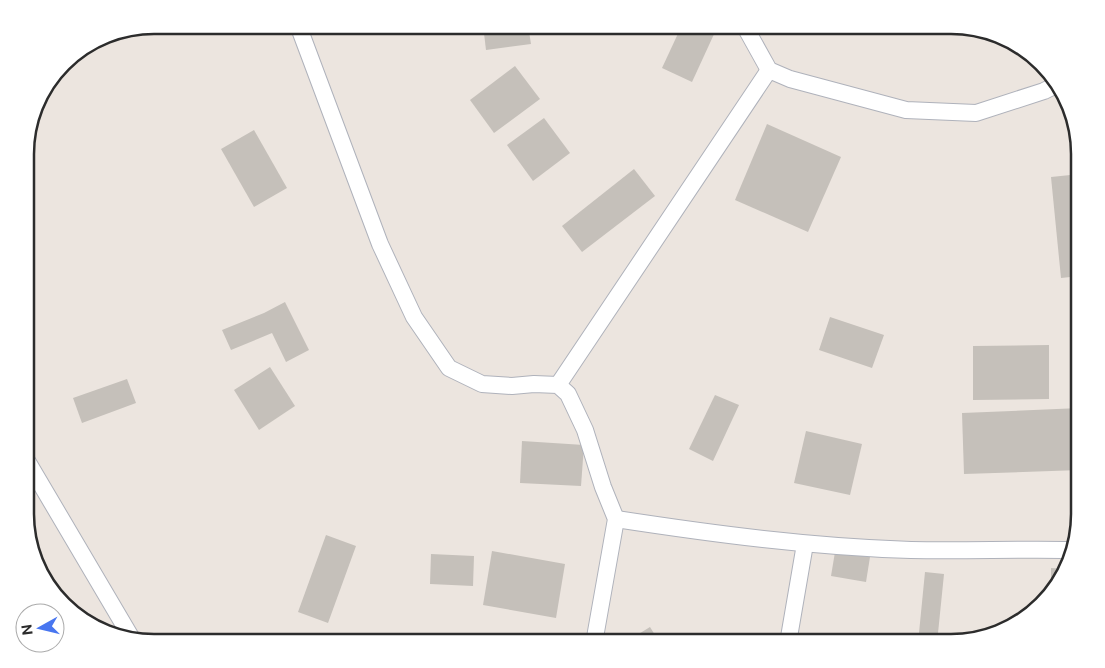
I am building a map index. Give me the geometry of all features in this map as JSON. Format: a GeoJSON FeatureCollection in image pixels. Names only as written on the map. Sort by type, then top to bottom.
{"type":"FeatureCollection","features":[{"type":"Feature","properties":{"kind":"street"},"geometry":{"type":"LineString","coordinates":[[301,34],[380,244],[414,317],[449,368],[482,384],[512,386],[534,384],[558,385],[568,394],[585,430],[603,487],[616,519],[596,634]]}},
{"type":"Feature","properties":{"kind":"street"},"geometry":{"type":"LineString","coordinates":[[749,34],[769,70],[790,79],[906,110],[976,113],[1051,88]]}},
{"type":"Feature","properties":{"kind":"street"},"geometry":{"type":"LineString","coordinates":[[558,385],[769,70]]}},
{"type":"Feature","properties":{"kind":"street"},"geometry":{"type":"LineString","coordinates":[[34,473],[127,631]]}},
{"type":"Feature","properties":{"kind":"street"},"geometry":{"type":"LineString","coordinates":[[616,519],[701,532],[805,544],[912,550],[1066,550]]}},
{"type":"Feature","properties":{"kind":"street"},"geometry":{"type":"LineString","coordinates":[[790,634],[805,544]]}},
{"type":"Feature","properties":{"kind":"building"},"geometry":{"type":"Polygon","coordinates":[[[484,34],[529,34],[531,44],[486,50],[484,34]]]}},
{"type":"Feature","properties":{"kind":"building"},"geometry":{"type":"Polygon","coordinates":[[[678,34],[714,34],[692,82],[662,68],[678,34]]]}},
{"type":"Feature","properties":{"kind":"building"},"geometry":{"type":"Polygon","coordinates":[[[515,66],[540,99],[494,133],[470,100],[515,66]]]}},
{"type":"Feature","properties":{"kind":"building"},"geometry":{"type":"Polygon","coordinates":[[[544,118],[570,153],[533,181],[507,145],[544,118]]]}},
{"type":"Feature","properties":{"kind":"building"},"geometry":{"type":"Polygon","coordinates":[[[767,124],[841,157],[808,232],[735,200],[767,124]]]}},
{"type":"Feature","properties":{"kind":"building"},"geometry":{"type":"Polygon","coordinates":[[[254,130],[287,188],[254,207],[221,149],[254,130]]]}},
{"type":"Feature","properties":{"kind":"building"},"geometry":{"type":"Polygon","coordinates":[[[634,169],[655,196],[582,252],[562,226],[634,169]]]}},
{"type":"Feature","properties":{"kind":"building"},"geometry":{"type":"Polygon","coordinates":[[[1071,175],[1071,277],[1061,278],[1051,177],[1071,175]]]}},
{"type":"Feature","properties":{"kind":"building"},"geometry":{"type":"Polygon","coordinates":[[[285,302],[309,350],[286,362],[272,333],[231,350],[222,330],[264,313],[285,302]]]}},
{"type":"Feature","properties":{"kind":"building"},"geometry":{"type":"Polygon","coordinates":[[[830,317],[884,335],[872,368],[819,350],[830,317]]]}},
{"type":"Feature","properties":{"kind":"building"},"geometry":{"type":"Polygon","coordinates":[[[1049,345],[1049,399],[973,400],[973,346],[1049,345]]]}},
{"type":"Feature","properties":{"kind":"building"},"geometry":{"type":"Polygon","coordinates":[[[270,367],[295,406],[259,430],[234,390],[270,367]]]}},
{"type":"Feature","properties":{"kind":"building"},"geometry":{"type":"Polygon","coordinates":[[[127,379],[136,403],[82,423],[73,398],[127,379]]]}},
{"type":"Feature","properties":{"kind":"building"},"geometry":{"type":"Polygon","coordinates":[[[715,395],[739,405],[713,461],[689,449],[715,395]]]}},
{"type":"Feature","properties":{"kind":"building"},"geometry":{"type":"Polygon","coordinates":[[[1071,408],[1071,470],[964,474],[962,413],[1071,408]]]}},
{"type":"Feature","properties":{"kind":"building"},"geometry":{"type":"Polygon","coordinates":[[[806,431],[862,444],[850,495],[794,483],[806,431]]]}},
{"type":"Feature","properties":{"kind":"building"},"geometry":{"type":"Polygon","coordinates":[[[522,441],[584,445],[581,486],[520,483],[522,441]]]}},
{"type":"Feature","properties":{"kind":"building"},"geometry":{"type":"Polygon","coordinates":[[[326,535],[356,546],[328,623],[298,612],[326,535]]]}},
{"type":"Feature","properties":{"kind":"building"},"geometry":{"type":"Polygon","coordinates":[[[492,551],[565,564],[556,618],[483,605],[492,551]]]}},
{"type":"Feature","properties":{"kind":"building"},"geometry":{"type":"Polygon","coordinates":[[[835,552],[870,557],[866,582],[831,576],[835,552]]]}},
{"type":"Feature","properties":{"kind":"building"},"geometry":{"type":"Polygon","coordinates":[[[431,554],[474,556],[473,586],[430,584],[431,554]]]}},
{"type":"Feature","properties":{"kind":"building"},"geometry":{"type":"Polygon","coordinates":[[[1051,568],[1058,568],[1055,574],[1051,580],[1051,568]]]}},
{"type":"Feature","properties":{"kind":"building"},"geometry":{"type":"Polygon","coordinates":[[[925,572],[944,574],[938,634],[919,634],[925,572]]]}},
{"type":"Feature","properties":{"kind":"building"},"geometry":{"type":"Polygon","coordinates":[[[650,627],[654,634],[639,634],[650,627]]]}}]}
